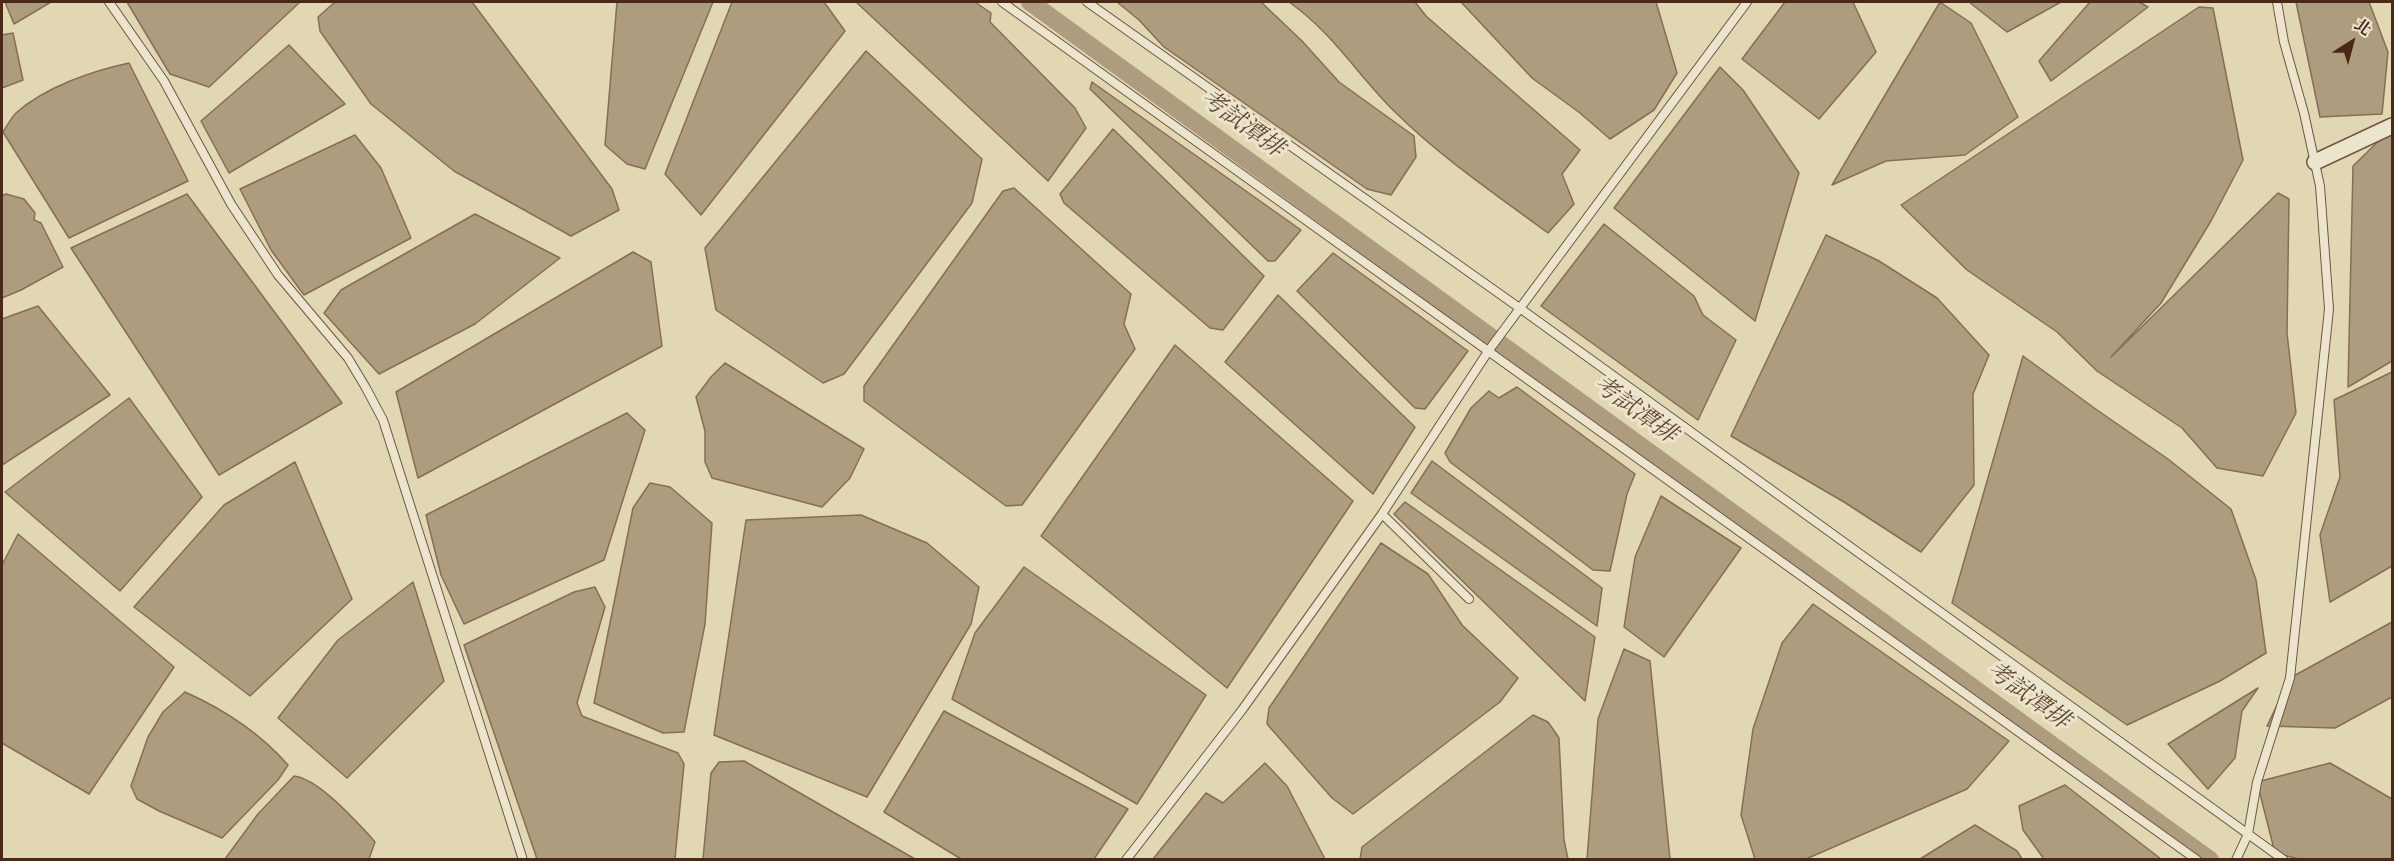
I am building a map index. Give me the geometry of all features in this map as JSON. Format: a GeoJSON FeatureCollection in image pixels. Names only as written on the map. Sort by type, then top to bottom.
{"type":"FeatureCollection","features":[{"type":"Feature","properties":{"kind":"street"},"geometry":{"type":"LineString","coordinates":[[2315,162],[2392,126]]}},
{"type":"Feature","properties":{"kind":"lane"},"geometry":{"type":"LineString","coordinates":[[109,2],[164,81],[231,204],[278,275],[348,358],[382,420],[523,860]]}},
{"type":"Feature","properties":{"kind":"lane"},"geometry":{"type":"LineString","coordinates":[[1002,2],[1491,347],[2197,860]]}},
{"type":"Feature","properties":{"kind":"lane"},"geometry":{"type":"LineString","coordinates":[[1088,2],[2284,860]]}},
{"type":"Feature","properties":{"kind":"lane"},"geometry":{"type":"LineString","coordinates":[[1126,860],[1242,710],[1383,514],[1491,347],[1747,2]]}},
{"type":"Feature","properties":{"kind":"lane"},"geometry":{"type":"LineString","coordinates":[[2236,860],[2248,834],[2257,782],[2290,678],[2330,309],[2320,186],[2304,113],[2284,42],[2277,2]]}},
{"type":"Feature","properties":{"kind":"lane"},"geometry":{"type":"LineString","coordinates":[[1383,514],[1469,599]]}},
{"type":"Feature","properties":{"kind":"shaded area"},"geometry":{"type":"Polygon","coordinates":[[[5,2],[51,2],[14,24],[5,2]]]}},
{"type":"Feature","properties":{"kind":"shaded area"},"geometry":{"type":"Polygon","coordinates":[[[127,2],[300,2],[209,87],[170,74],[127,2]]]}},
{"type":"Feature","properties":{"kind":"shaded area"},"geometry":{"type":"Polygon","coordinates":[[[335,2],[472,2],[612,189],[619,210],[571,236],[454,171],[371,104],[320,31],[318,17],[335,2]]]}},
{"type":"Feature","properties":{"kind":"shaded area"},"geometry":{"type":"Polygon","coordinates":[[[617,2],[713,2],[645,169],[627,164],[605,145],[617,2]]]}},
{"type":"Feature","properties":{"kind":"shaded area"},"geometry":{"type":"Polygon","coordinates":[[[732,2],[824,2],[845,31],[701,215],[665,174],[732,2]]]}},
{"type":"Feature","properties":{"kind":"shaded area"},"geometry":{"type":"Polygon","coordinates":[[[856,2],[975,2],[991,13],[990,22],[1075,108],[1086,128],[1048,181],[856,2]]]}},
{"type":"Feature","properties":{"kind":"shaded area"},"geometry":{"type":"Polygon","coordinates":[[[1117,2],[1261,2],[1302,41],[1339,82],[1414,136],[1416,157],[1391,195],[1367,189],[1164,47],[1139,20],[1117,2]]]}},
{"type":"Feature","properties":{"kind":"shaded area"},"geometry":{"type":"Polygon","coordinates":[[[1289,2],[1415,2],[1426,16],[1580,150],[1562,174],[1574,204],[1548,233],[1468,174],[1411,127],[1380,96],[1319,27],[1289,2]]]}},
{"type":"Feature","properties":{"kind":"shaded area"},"geometry":{"type":"Polygon","coordinates":[[[1461,2],[1656,2],[1677,73],[1654,110],[1610,139],[1580,113],[1532,78],[1461,2]]]}},
{"type":"Feature","properties":{"kind":"shaded area"},"geometry":{"type":"Polygon","coordinates":[[[1785,2],[1853,2],[1876,52],[1819,119],[1742,59],[1785,2]]]}},
{"type":"Feature","properties":{"kind":"shaded area"},"geometry":{"type":"Polygon","coordinates":[[[1940,2],[1971,23],[2018,117],[1965,155],[1886,161],[1832,185],[1940,2]]]}},
{"type":"Feature","properties":{"kind":"shaded area"},"geometry":{"type":"Polygon","coordinates":[[[1969,2],[2061,2],[2007,32],[1969,2]]]}},
{"type":"Feature","properties":{"kind":"shaded area"},"geometry":{"type":"Polygon","coordinates":[[[2090,2],[2139,2],[2148,7],[2051,81],[2039,61],[2090,2]]]}},
{"type":"Feature","properties":{"kind":"shaded area"},"geometry":{"type":"Polygon","coordinates":[[[2296,2],[2369,2],[2388,52],[2382,114],[2320,117],[2296,2]]]}},
{"type":"Feature","properties":{"kind":"shaded area"},"geometry":{"type":"Polygon","coordinates":[[[2199,7],[2213,8],[2243,160],[2211,221],[2161,303],[2111,357],[2278,193],[2289,199],[2287,333],[2296,413],[2263,476],[2217,468],[2182,428],[2097,371],[2057,332],[1967,270],[1901,205],[2199,7]]]}},
{"type":"Feature","properties":{"kind":"shaded area"},"geometry":{"type":"Polygon","coordinates":[[[13,33],[23,80],[2,88],[2,35],[13,33]]]}},
{"type":"Feature","properties":{"kind":"shaded area"},"geometry":{"type":"Polygon","coordinates":[[[289,45],[345,104],[229,173],[201,121],[289,45]]]}},
{"type":"Feature","properties":{"kind":"shaded area"},"geometry":{"type":"Polygon","coordinates":[[[866,51],[982,159],[972,203],[844,374],[823,383],[716,310],[705,248],[866,51]]]}},
{"type":"Feature","properties":{"kind":"shaded area"},"geometry":{"type":"Polygon","coordinates":[[[129,63],[188,181],[69,238],[3,132],[16,113],[41,95],[85,75],[129,63]]]}},
{"type":"Feature","properties":{"kind":"shaded area"},"geometry":{"type":"Polygon","coordinates":[[[1720,67],[1743,90],[1799,173],[1755,321],[1614,208],[1720,67]]]}},
{"type":"Feature","properties":{"kind":"shaded area"},"geometry":{"type":"Polygon","coordinates":[[[1092,82],[1301,230],[1275,261],[1268,261],[1090,89],[1092,82]]]}},
{"type":"Feature","properties":{"kind":"shaded area"},"geometry":{"type":"Polygon","coordinates":[[[2392,128],[2392,361],[2348,387],[2353,166],[2392,128]]]}},
{"type":"Feature","properties":{"kind":"shaded area"},"geometry":{"type":"Polygon","coordinates":[[[1113,129],[1264,276],[1223,330],[1210,328],[1064,203],[1060,194],[1113,129]]]}},
{"type":"Feature","properties":{"kind":"shaded area"},"geometry":{"type":"Polygon","coordinates":[[[355,135],[381,168],[411,238],[304,295],[271,250],[240,189],[355,135]]]}},
{"type":"Feature","properties":{"kind":"shaded area"},"geometry":{"type":"Polygon","coordinates":[[[1014,188],[1131,294],[1124,324],[1135,349],[1022,505],[1006,506],[864,401],[864,386],[1003,191],[1014,188]]]}},
{"type":"Feature","properties":{"kind":"shaded area"},"geometry":{"type":"Polygon","coordinates":[[[6,194],[24,199],[35,213],[34,220],[41,223],[63,267],[2,298],[2,196],[6,194]]]}},
{"type":"Feature","properties":{"kind":"shaded area"},"geometry":{"type":"Polygon","coordinates":[[[187,194],[342,403],[219,475],[71,248],[187,194]]]}},
{"type":"Feature","properties":{"kind":"shaded area"},"geometry":{"type":"Polygon","coordinates":[[[475,214],[560,258],[475,324],[379,374],[324,313],[341,290],[475,214]]]}},
{"type":"Feature","properties":{"kind":"shaded area"},"geometry":{"type":"Polygon","coordinates":[[[1604,224],[1694,296],[1703,315],[1736,340],[1698,420],[1541,306],[1604,224]]]}},
{"type":"Feature","properties":{"kind":"shaded area"},"geometry":{"type":"Polygon","coordinates":[[[1826,235],[1879,261],[1937,298],[1989,355],[1973,394],[1974,485],[1921,552],[1844,502],[1731,436],[1826,235]]]}},
{"type":"Feature","properties":{"kind":"shaded area"},"geometry":{"type":"Polygon","coordinates":[[[633,252],[651,262],[662,346],[418,478],[396,392],[633,252]]]}},
{"type":"Feature","properties":{"kind":"shaded area"},"geometry":{"type":"Polygon","coordinates":[[[1333,253],[1468,351],[1425,409],[1415,408],[1297,291],[1333,253]]]}},
{"type":"Feature","properties":{"kind":"shaded area"},"geometry":{"type":"Polygon","coordinates":[[[1278,295],[1415,427],[1373,494],[1225,362],[1278,295]]]}},
{"type":"Feature","properties":{"kind":"shaded area"},"geometry":{"type":"Polygon","coordinates":[[[38,306],[110,395],[2,465],[2,319],[38,306]]]}},
{"type":"Feature","properties":{"kind":"shaded area"},"geometry":{"type":"Polygon","coordinates":[[[1175,345],[1353,501],[1227,688],[1041,536],[1175,345]]]}},
{"type":"Feature","properties":{"kind":"shaded area"},"geometry":{"type":"Polygon","coordinates":[[[2023,356],[2168,459],[2231,509],[2256,580],[2266,653],[2220,681],[2127,725],[1952,603],[2023,356]]]}},
{"type":"Feature","properties":{"kind":"shaded area"},"geometry":{"type":"Polygon","coordinates":[[[725,363],[864,449],[850,478],[822,507],[712,478],[705,462],[705,431],[696,397],[725,363]]]}},
{"type":"Feature","properties":{"kind":"shaded area"},"geometry":{"type":"Polygon","coordinates":[[[2392,372],[2392,566],[2330,602],[2320,535],[2340,477],[2334,400],[2392,372]]]}},
{"type":"Feature","properties":{"kind":"shaded area"},"geometry":{"type":"Polygon","coordinates":[[[1517,387],[1635,474],[1627,494],[1610,571],[1593,570],[1450,462],[1445,453],[1471,408],[1489,391],[1499,398],[1517,387]]]}},
{"type":"Feature","properties":{"kind":"shaded area"},"geometry":{"type":"Polygon","coordinates":[[[129,398],[202,497],[120,591],[5,492],[129,398]]]}},
{"type":"Feature","properties":{"kind":"shaded area"},"geometry":{"type":"Polygon","coordinates":[[[627,413],[645,430],[604,560],[464,624],[441,575],[426,515],[627,413]]]}},
{"type":"Feature","properties":{"kind":"shaded area"},"geometry":{"type":"Polygon","coordinates":[[[1432,461],[1602,588],[1597,626],[1411,493],[1432,461]]]}},
{"type":"Feature","properties":{"kind":"shaded area"},"geometry":{"type":"Polygon","coordinates":[[[295,462],[352,599],[250,696],[134,607],[224,505],[295,462]]]}},
{"type":"Feature","properties":{"kind":"shaded area"},"geometry":{"type":"Polygon","coordinates":[[[650,483],[670,487],[712,523],[705,624],[684,732],[663,733],[594,703],[633,508],[650,483]]]}},
{"type":"Feature","properties":{"kind":"shaded area"},"geometry":{"type":"Polygon","coordinates":[[[1661,496],[1741,548],[1664,657],[1624,627],[1635,557],[1661,496]]]}},
{"type":"Feature","properties":{"kind":"shaded area"},"geometry":{"type":"Polygon","coordinates":[[[1405,502],[1595,637],[1585,701],[1394,514],[1405,502]]]}},
{"type":"Feature","properties":{"kind":"shaded area"},"geometry":{"type":"Polygon","coordinates":[[[861,515],[927,543],[979,587],[971,624],[867,797],[714,735],[746,520],[861,515]]]}},
{"type":"Feature","properties":{"kind":"shaded area"},"geometry":{"type":"Polygon","coordinates":[[[18,534],[174,667],[89,794],[2,743],[2,565],[18,534]]]}},
{"type":"Feature","properties":{"kind":"shaded area"},"geometry":{"type":"Polygon","coordinates":[[[1381,543],[1428,574],[1462,625],[1518,678],[1500,702],[1353,814],[1332,798],[1267,724],[1269,708],[1381,543]]]}},
{"type":"Feature","properties":{"kind":"shaded area"},"geometry":{"type":"Polygon","coordinates":[[[1024,567],[1206,695],[1137,804],[952,699],[975,633],[1024,567]]]}},
{"type":"Feature","properties":{"kind":"shaded area"},"geometry":{"type":"Polygon","coordinates":[[[413,582],[444,681],[347,778],[278,718],[338,640],[413,582]]]}},
{"type":"Feature","properties":{"kind":"shaded area"},"geometry":{"type":"Polygon","coordinates":[[[595,587],[605,607],[577,703],[582,716],[678,753],[684,764],[675,859],[537,859],[464,645],[574,592],[595,587]]]}},
{"type":"Feature","properties":{"kind":"shaded area"},"geometry":{"type":"Polygon","coordinates":[[[1813,604],[2009,741],[1967,789],[1806,859],[1755,859],[1741,815],[1753,729],[1782,643],[1813,604]]]}},
{"type":"Feature","properties":{"kind":"shaded area"},"geometry":{"type":"Polygon","coordinates":[[[2392,622],[2392,697],[2335,728],[2267,726],[2290,678],[2392,622]]]}},
{"type":"Feature","properties":{"kind":"shaded area"},"geometry":{"type":"Polygon","coordinates":[[[1624,649],[1650,661],[1670,859],[1587,859],[1598,719],[1624,649]]]}},
{"type":"Feature","properties":{"kind":"shaded area"},"geometry":{"type":"Polygon","coordinates":[[[2258,688],[2242,711],[2235,758],[2208,789],[2168,744],[2258,688]]]}},
{"type":"Feature","properties":{"kind":"shaded area"},"geometry":{"type":"Polygon","coordinates":[[[185,692],[213,706],[253,732],[288,765],[278,780],[222,838],[137,799],[131,786],[148,737],[163,712],[185,692]]]}},
{"type":"Feature","properties":{"kind":"shaded area"},"geometry":{"type":"Polygon","coordinates":[[[944,711],[1128,809],[1094,859],[961,859],[884,812],[944,711]]]}},
{"type":"Feature","properties":{"kind":"shaded area"},"geometry":{"type":"Polygon","coordinates":[[[1533,715],[1548,722],[1559,738],[1564,840],[1568,859],[1360,859],[1362,847],[1533,715]]]}},
{"type":"Feature","properties":{"kind":"shaded area"},"geometry":{"type":"Polygon","coordinates":[[[744,761],[915,859],[703,859],[711,773],[719,762],[744,761]]]}},
{"type":"Feature","properties":{"kind":"shaded area"},"geometry":{"type":"Polygon","coordinates":[[[1265,763],[1287,786],[1325,859],[1153,859],[1206,793],[1223,803],[1265,763]]]}},
{"type":"Feature","properties":{"kind":"shaded area"},"geometry":{"type":"Polygon","coordinates":[[[2330,763],[2392,799],[2392,859],[2299,859],[2275,853],[2257,782],[2330,763]]]}},
{"type":"Feature","properties":{"kind":"shaded area"},"geometry":{"type":"Polygon","coordinates":[[[294,776],[324,791],[369,835],[375,842],[369,859],[225,859],[258,814],[294,776]]]}},
{"type":"Feature","properties":{"kind":"shaded area"},"geometry":{"type":"Polygon","coordinates":[[[2065,785],[2161,859],[2044,859],[2023,830],[2019,806],[2065,785]]]}},
{"type":"Feature","properties":{"kind":"shaded area"},"geometry":{"type":"Polygon","coordinates":[[[1975,825],[2017,851],[2022,859],[1920,859],[1975,825]]]}},
{"type":"Feature","properties":{"kind":"waterway","name":"考試潭排"},"geometry":{"type":"LineString","coordinates":[[1030,2],[2210,860]]}}]}
